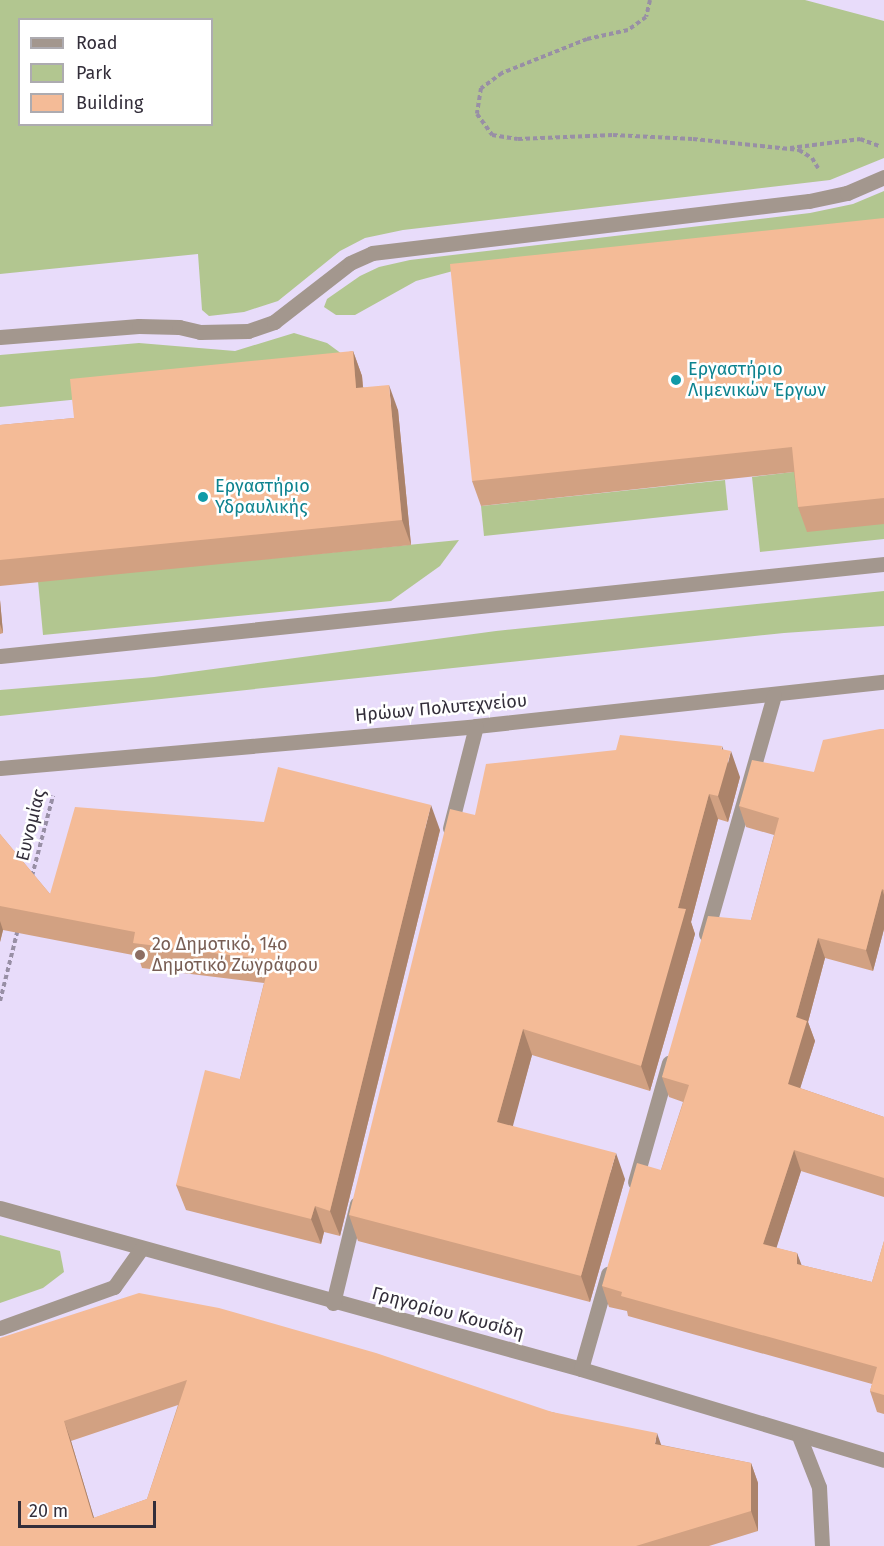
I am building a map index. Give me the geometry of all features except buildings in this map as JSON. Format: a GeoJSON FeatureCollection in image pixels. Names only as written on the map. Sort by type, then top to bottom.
{"type":"FeatureCollection","features":[{"type":"Feature","properties":{"kind":"street"},"geometry":{"type":"LineString","coordinates":[[0,337],[139,326],[179,327],[200,332],[248,331],[274,322],[350,263],[372,253],[809,201],[847,194],[884,177]]}},
{"type":"Feature","properties":{"kind":"street"},"geometry":{"type":"LineString","coordinates":[[0,656],[884,564]]}},
{"type":"Feature","properties":{"kind":"street","name":"Ηρώων Πολυτεχνείου"},"geometry":{"type":"LineString","coordinates":[[0,768],[62,760],[476,726],[884,682]]}},
{"type":"Feature","properties":{"kind":"street"},"geometry":{"type":"LineString","coordinates":[[702,946],[774,694]]}},
{"type":"Feature","properties":{"kind":"street"},"geometry":{"type":"LineString","coordinates":[[447,841],[476,726]]}},
{"type":"Feature","properties":{"kind":"street"},"geometry":{"type":"LineString","coordinates":[[630,1198],[673,1049]]}},
{"type":"Feature","properties":{"kind":"street"},"geometry":{"type":"LineString","coordinates":[[333,1303],[361,1187]]}},
{"type":"Feature","properties":{"kind":"street","name":"Γρηγορίου Κουσίδη"},"geometry":{"type":"LineString","coordinates":[[0,1209],[333,1303],[581,1369],[884,1460]]}},
{"type":"Feature","properties":{"kind":"street"},"geometry":{"type":"LineString","coordinates":[[0,1328],[114,1287],[141,1250]]}},
{"type":"Feature","properties":{"kind":"street"},"geometry":{"type":"LineString","coordinates":[[581,1369],[614,1255]]}},
{"type":"Feature","properties":{"kind":"street"},"geometry":{"type":"LineString","coordinates":[[799,1436],[819,1487],[822,1546]]}},
{"type":"Feature","properties":{"kind":"path"},"geometry":{"type":"LineString","coordinates":[[650,0],[646,17],[628,30],[587,39],[502,73],[481,88],[477,114],[492,135],[518,139],[613,135],[693,138],[783,148],[860,139],[878,144],[884,154]]}},
{"type":"Feature","properties":{"kind":"path","name":"Ευνομίας"},"geometry":{"type":"LineString","coordinates":[[30,886],[62,760]]}},
{"type":"Feature","properties":{"kind":"path"},"geometry":{"type":"LineString","coordinates":[[0,1001],[21,921]]}},
{"type":"Feature","properties":{"kind":"green space"},"geometry":{"type":"Polygon","coordinates":[[[0,0],[805,0],[884,21],[884,158],[830,180],[403,230],[365,238],[340,251],[278,301],[244,312],[209,316],[202,310],[198,254],[0,274],[0,0]]]}},
{"type":"Feature","properties":{"kind":"green space"},"geometry":{"type":"Polygon","coordinates":[[[884,191],[884,228],[453,271],[416,281],[355,315],[336,315],[324,307],[327,299],[360,276],[379,267],[410,260],[810,213],[853,204],[884,191]]]}},
{"type":"Feature","properties":{"kind":"green space"},"geometry":{"type":"Polygon","coordinates":[[[294,333],[327,343],[342,354],[352,372],[0,407],[0,355],[139,343],[235,351],[294,333]]]}},
{"type":"Feature","properties":{"kind":"green space"},"geometry":{"type":"Polygon","coordinates":[[[801,471],[884,524],[884,539],[760,552],[752,477],[801,471]]]}},
{"type":"Feature","properties":{"kind":"green space"},"geometry":{"type":"Polygon","coordinates":[[[725,480],[728,510],[484,536],[481,506],[725,480]]]}},
{"type":"Feature","properties":{"kind":"green space"},"geometry":{"type":"Polygon","coordinates":[[[459,540],[440,566],[391,601],[43,635],[38,581],[459,540]]]}},
{"type":"Feature","properties":{"kind":"green space"},"geometry":{"type":"Polygon","coordinates":[[[884,591],[884,626],[784,633],[0,716],[0,690],[154,677],[496,631],[884,591]]]}},
{"type":"Feature","properties":{"kind":"green space"},"geometry":{"type":"Polygon","coordinates":[[[0,1235],[60,1251],[64,1272],[43,1288],[0,1303],[0,1235]]]}},
{"type":"Feature","properties":{"kind":"place","name":"Εργαστήριο Λιμενικών Έργων"},"geometry":{"type":"Point","coordinates":[676,380]}},
{"type":"Feature","properties":{"kind":"place","name":"Εργαστήριο Υδραυλικής"},"geometry":{"type":"Point","coordinates":[203,497]}},
{"type":"Feature","properties":{"kind":"place","name":"2ο Δημοτικό, 14ο Δημοτικό Ζωγράφου"},"geometry":{"type":"Point","coordinates":[140,955]}}]}
